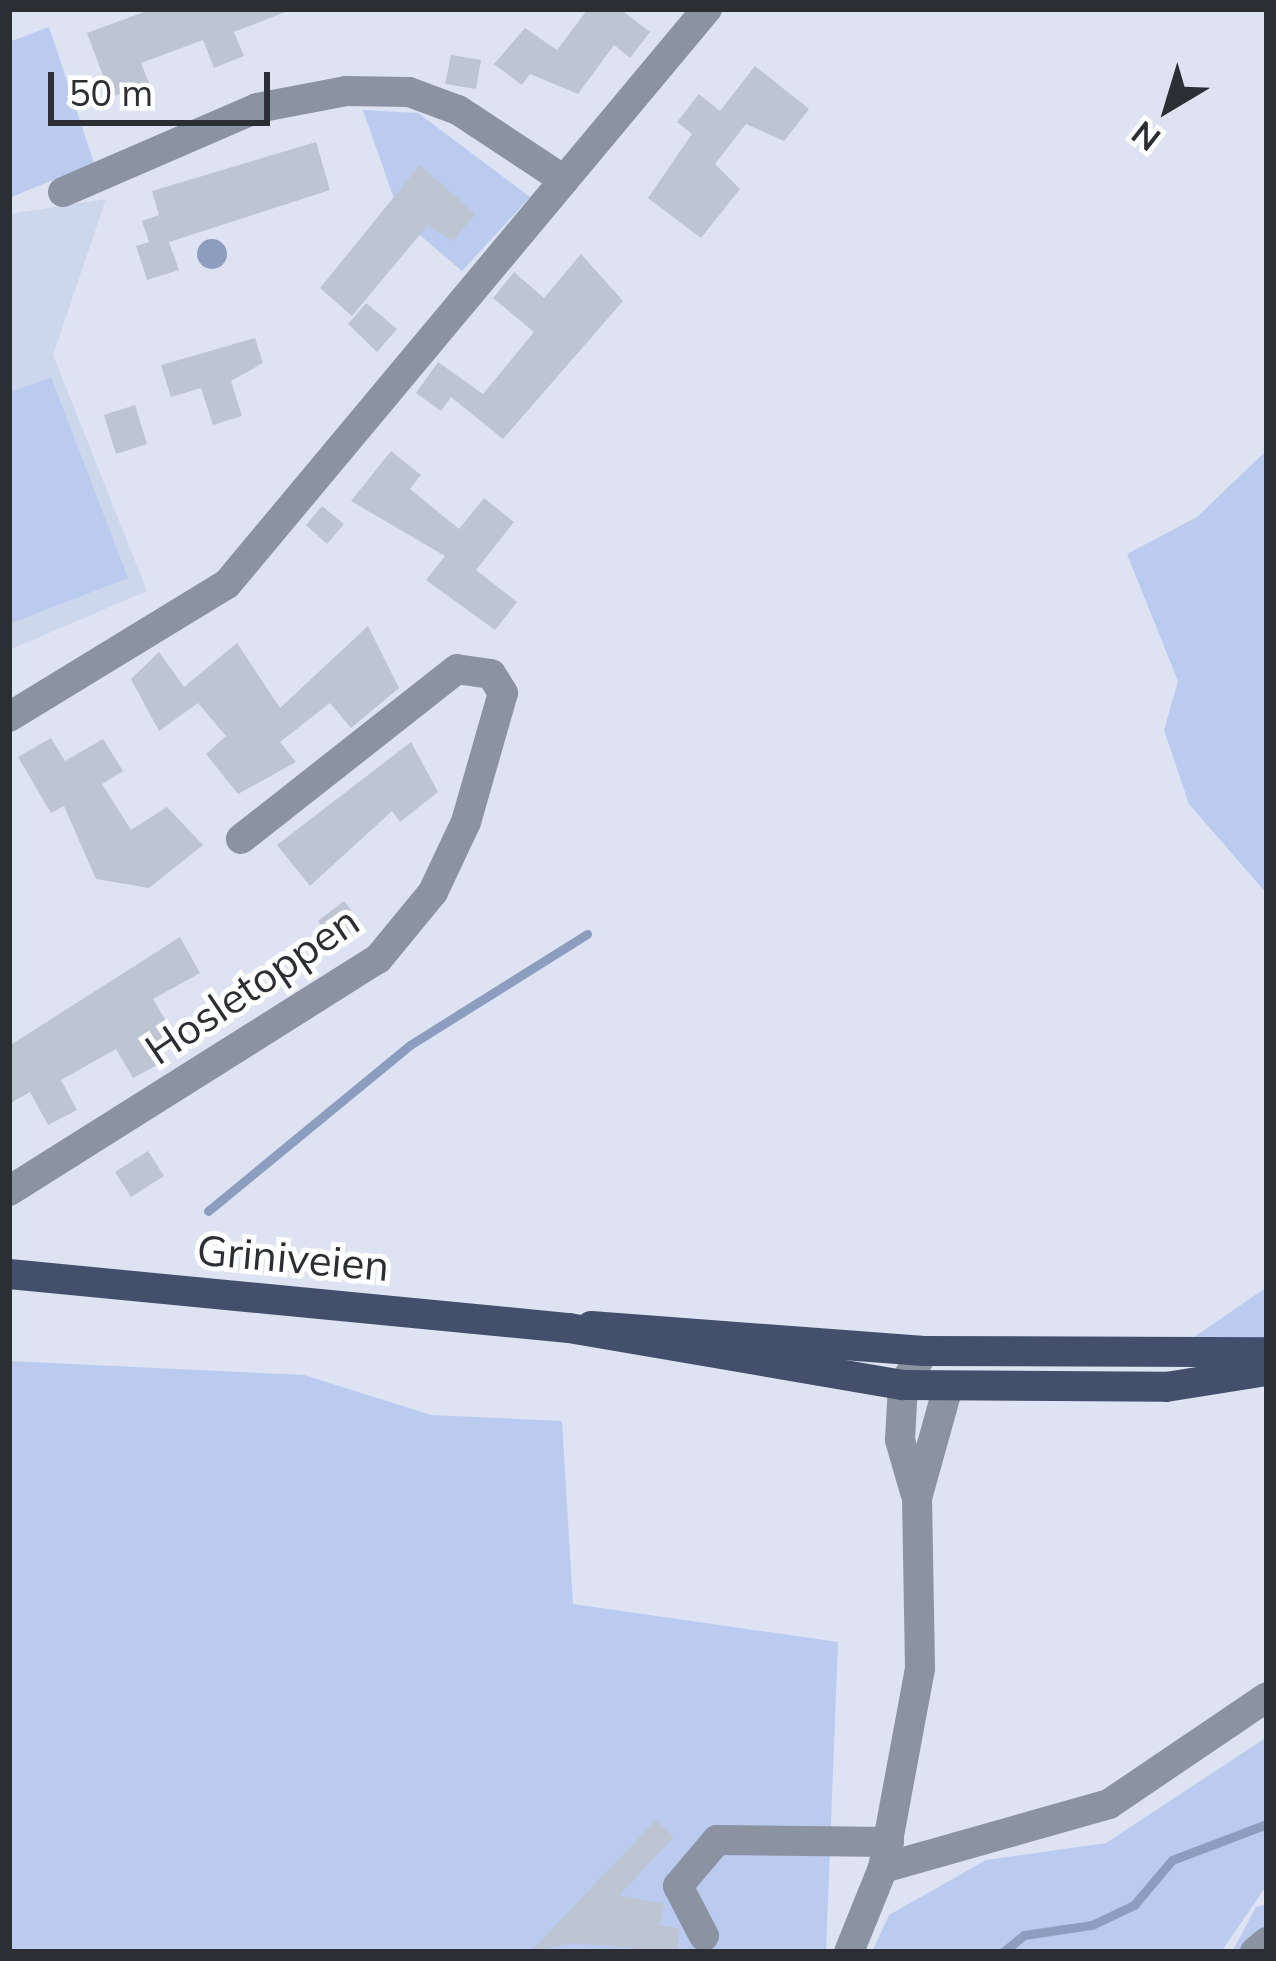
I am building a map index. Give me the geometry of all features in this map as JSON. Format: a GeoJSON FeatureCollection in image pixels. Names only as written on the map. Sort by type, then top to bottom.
{"type":"FeatureCollection","features":[{"type":"Feature","properties":{"kind":"main road","name":"Griniveien"},"geometry":{"type":"LineString","coordinates":[[9,1274],[569,1328],[924,1352],[1267,1352]]}},
{"type":"Feature","properties":{"kind":"main road","name":"Griniveien"},"geometry":{"type":"LineString","coordinates":[[569,1328],[903,1385],[1166,1387],[1267,1371]]}},
{"type":"Feature","properties":{"kind":"street"},"geometry":{"type":"LineString","coordinates":[[9,717],[227,584],[707,9]]}},
{"type":"Feature","properties":{"kind":"street"},"geometry":{"type":"LineString","coordinates":[[64,192],[257,108],[346,91],[410,92],[458,110],[564,180]]}},
{"type":"Feature","properties":{"kind":"street","name":"Hosletoppen"},"geometry":{"type":"LineString","coordinates":[[9,1191],[378,958],[433,892],[466,822],[503,692],[491,674],[457,669],[241,839]]}},
{"type":"Feature","properties":{"kind":"street"},"geometry":{"type":"LineString","coordinates":[[849,1952],[886,1855],[920,1668],[916,1498],[900,1440],[903,1385],[924,1352]]}},
{"type":"Feature","properties":{"kind":"street"},"geometry":{"type":"LineString","coordinates":[[916,1498],[949,1387]]}},
{"type":"Feature","properties":{"kind":"street"},"geometry":{"type":"LineString","coordinates":[[704,1936],[678,1886],[717,1840],[886,1855],[1109,1804],[1267,1697]]}},
{"type":"Feature","properties":{"kind":"street"},"geometry":{"type":"LineString","coordinates":[[1255,1952],[1267,1942]]}},
{"type":"Feature","properties":{"kind":"shaded area"},"geometry":{"type":"Polygon","coordinates":[[[49,27],[94,163],[9,198],[9,42],[49,27]]]}},
{"type":"Feature","properties":{"kind":"shaded area"},"geometry":{"type":"Polygon","coordinates":[[[363,110],[418,113],[530,197],[462,271],[401,219],[363,110]]]}},
{"type":"Feature","properties":{"kind":"shaded area"},"geometry":{"type":"Polygon","coordinates":[[[106,199],[53,355],[147,591],[9,650],[9,214],[106,199]]]}},
{"type":"Feature","properties":{"kind":"shaded area"},"geometry":{"type":"Polygon","coordinates":[[[212,239],[227,254],[212,269],[197,254],[212,239]]]}},
{"type":"Feature","properties":{"kind":"shaded area"},"geometry":{"type":"Polygon","coordinates":[[[51,377],[128,578],[9,624],[9,393],[51,377]]]}},
{"type":"Feature","properties":{"kind":"shaded area"},"geometry":{"type":"Polygon","coordinates":[[[1267,450],[1267,894],[1189,804],[1164,730],[1178,681],[1127,554],[1197,517],[1267,450]]]}},
{"type":"Feature","properties":{"kind":"shaded area"},"geometry":{"type":"Polygon","coordinates":[[[1267,1287],[1267,1348],[1215,1357],[1194,1337],[1267,1287]]]}},
{"type":"Feature","properties":{"kind":"shaded area"},"geometry":{"type":"Polygon","coordinates":[[[9,1361],[304,1375],[431,1415],[562,1421],[573,1604],[838,1642],[826,1952],[9,1952],[9,1361]]]}},
{"type":"Feature","properties":{"kind":"shaded area"},"geometry":{"type":"Polygon","coordinates":[[[1267,1737],[1267,1885],[1221,1952],[872,1952],[889,1915],[986,1860],[1106,1843],[1267,1737]]]}},
{"type":"Feature","properties":{"kind":"shaded area"},"geometry":{"type":"Polygon","coordinates":[[[1267,1904],[1267,1952],[1232,1952],[1256,1907],[1267,1904]]]}},
{"type":"Feature","properties":{"kind":"building"},"geometry":{"type":"Polygon","coordinates":[[[152,9],[288,11],[234,32],[244,56],[214,68],[203,40],[141,63],[149,83],[111,97],[87,33],[152,9]]]}},
{"type":"Feature","properties":{"kind":"building"},"geometry":{"type":"Polygon","coordinates":[[[588,9],[620,9],[650,32],[630,58],[614,45],[578,94],[530,74],[522,85],[494,64],[525,28],[557,50],[588,9]]]}},
{"type":"Feature","properties":{"kind":"building"},"geometry":{"type":"Polygon","coordinates":[[[451,55],[481,60],[476,89],[445,84],[451,55]]]}},
{"type":"Feature","properties":{"kind":"building"},"geometry":{"type":"Polygon","coordinates":[[[755,66],[809,109],[784,141],[746,124],[715,164],[740,189],[701,238],[648,198],[692,134],[677,122],[699,94],[720,111],[755,66]]]}},
{"type":"Feature","properties":{"kind":"building"},"geometry":{"type":"Polygon","coordinates":[[[316,142],[330,190],[169,242],[179,270],[147,280],[136,246],[149,242],[142,221],[159,215],[152,191],[316,142]]]}},
{"type":"Feature","properties":{"kind":"building"},"geometry":{"type":"Polygon","coordinates":[[[420,165],[475,214],[453,241],[427,226],[352,316],[320,288],[420,165]]]}},
{"type":"Feature","properties":{"kind":"building"},"geometry":{"type":"Polygon","coordinates":[[[581,254],[623,301],[503,439],[451,397],[441,411],[416,393],[438,362],[483,394],[534,332],[493,298],[514,272],[544,298],[581,254]]]}},
{"type":"Feature","properties":{"kind":"building"},"geometry":{"type":"Polygon","coordinates":[[[366,303],[397,329],[377,352],[348,324],[366,303]]]}},
{"type":"Feature","properties":{"kind":"building"},"geometry":{"type":"Polygon","coordinates":[[[255,338],[263,363],[231,381],[242,416],[213,425],[201,388],[171,397],[161,365],[255,338]]]}},
{"type":"Feature","properties":{"kind":"building"},"geometry":{"type":"Polygon","coordinates":[[[135,405],[147,444],[116,454],[104,415],[135,405]]]}},
{"type":"Feature","properties":{"kind":"building"},"geometry":{"type":"Polygon","coordinates":[[[391,451],[421,475],[410,489],[459,529],[484,498],[514,522],[476,570],[517,602],[495,630],[426,580],[445,556],[351,501],[391,451]]]}},
{"type":"Feature","properties":{"kind":"building"},"geometry":{"type":"Polygon","coordinates":[[[322,506],[344,524],[327,544],[306,525],[322,506]]]}},
{"type":"Feature","properties":{"kind":"building"},"geometry":{"type":"Polygon","coordinates":[[[368,626],[399,688],[351,728],[330,703],[280,742],[296,762],[238,794],[206,754],[226,736],[198,703],[159,731],[131,679],[159,652],[184,687],[237,643],[280,708],[368,626]]]}},
{"type":"Feature","properties":{"kind":"building"},"geometry":{"type":"Polygon","coordinates":[[[51,738],[65,761],[103,739],[123,771],[102,784],[131,830],[167,807],[203,845],[149,888],[96,879],[64,806],[51,813],[18,757],[51,738]]]}},
{"type":"Feature","properties":{"kind":"building"},"geometry":{"type":"Polygon","coordinates":[[[411,742],[438,792],[400,822],[392,811],[310,886],[277,845],[411,742]]]}},
{"type":"Feature","properties":{"kind":"building"},"geometry":{"type":"Polygon","coordinates":[[[344,901],[362,924],[336,944],[318,921],[344,901]]]}},
{"type":"Feature","properties":{"kind":"building"},"geometry":{"type":"Polygon","coordinates":[[[180,937],[200,973],[153,999],[175,1036],[151,1051],[159,1064],[133,1078],[116,1049],[61,1080],[77,1110],[48,1125],[30,1092],[9,1104],[9,1046],[180,937]]]}},
{"type":"Feature","properties":{"kind":"building"},"geometry":{"type":"Polygon","coordinates":[[[148,1151],[164,1176],[131,1197],[115,1172],[148,1151]]]}},
{"type":"Feature","properties":{"kind":"building"},"geometry":{"type":"Polygon","coordinates":[[[656,1820],[674,1837],[619,1895],[664,1904],[659,1925],[679,1929],[678,1952],[573,1943],[530,1952],[656,1820]]]}},
{"type":"Feature","properties":{"kind":"waterway"},"geometry":{"type":"LineString","coordinates":[[208,1211],[410,1045],[587,934]]}},
{"type":"Feature","properties":{"kind":"waterway"},"geometry":{"type":"LineString","coordinates":[[1003,1952],[1024,1935],[1092,1925],[1134,1905],[1172,1860],[1267,1824]]}}]}
